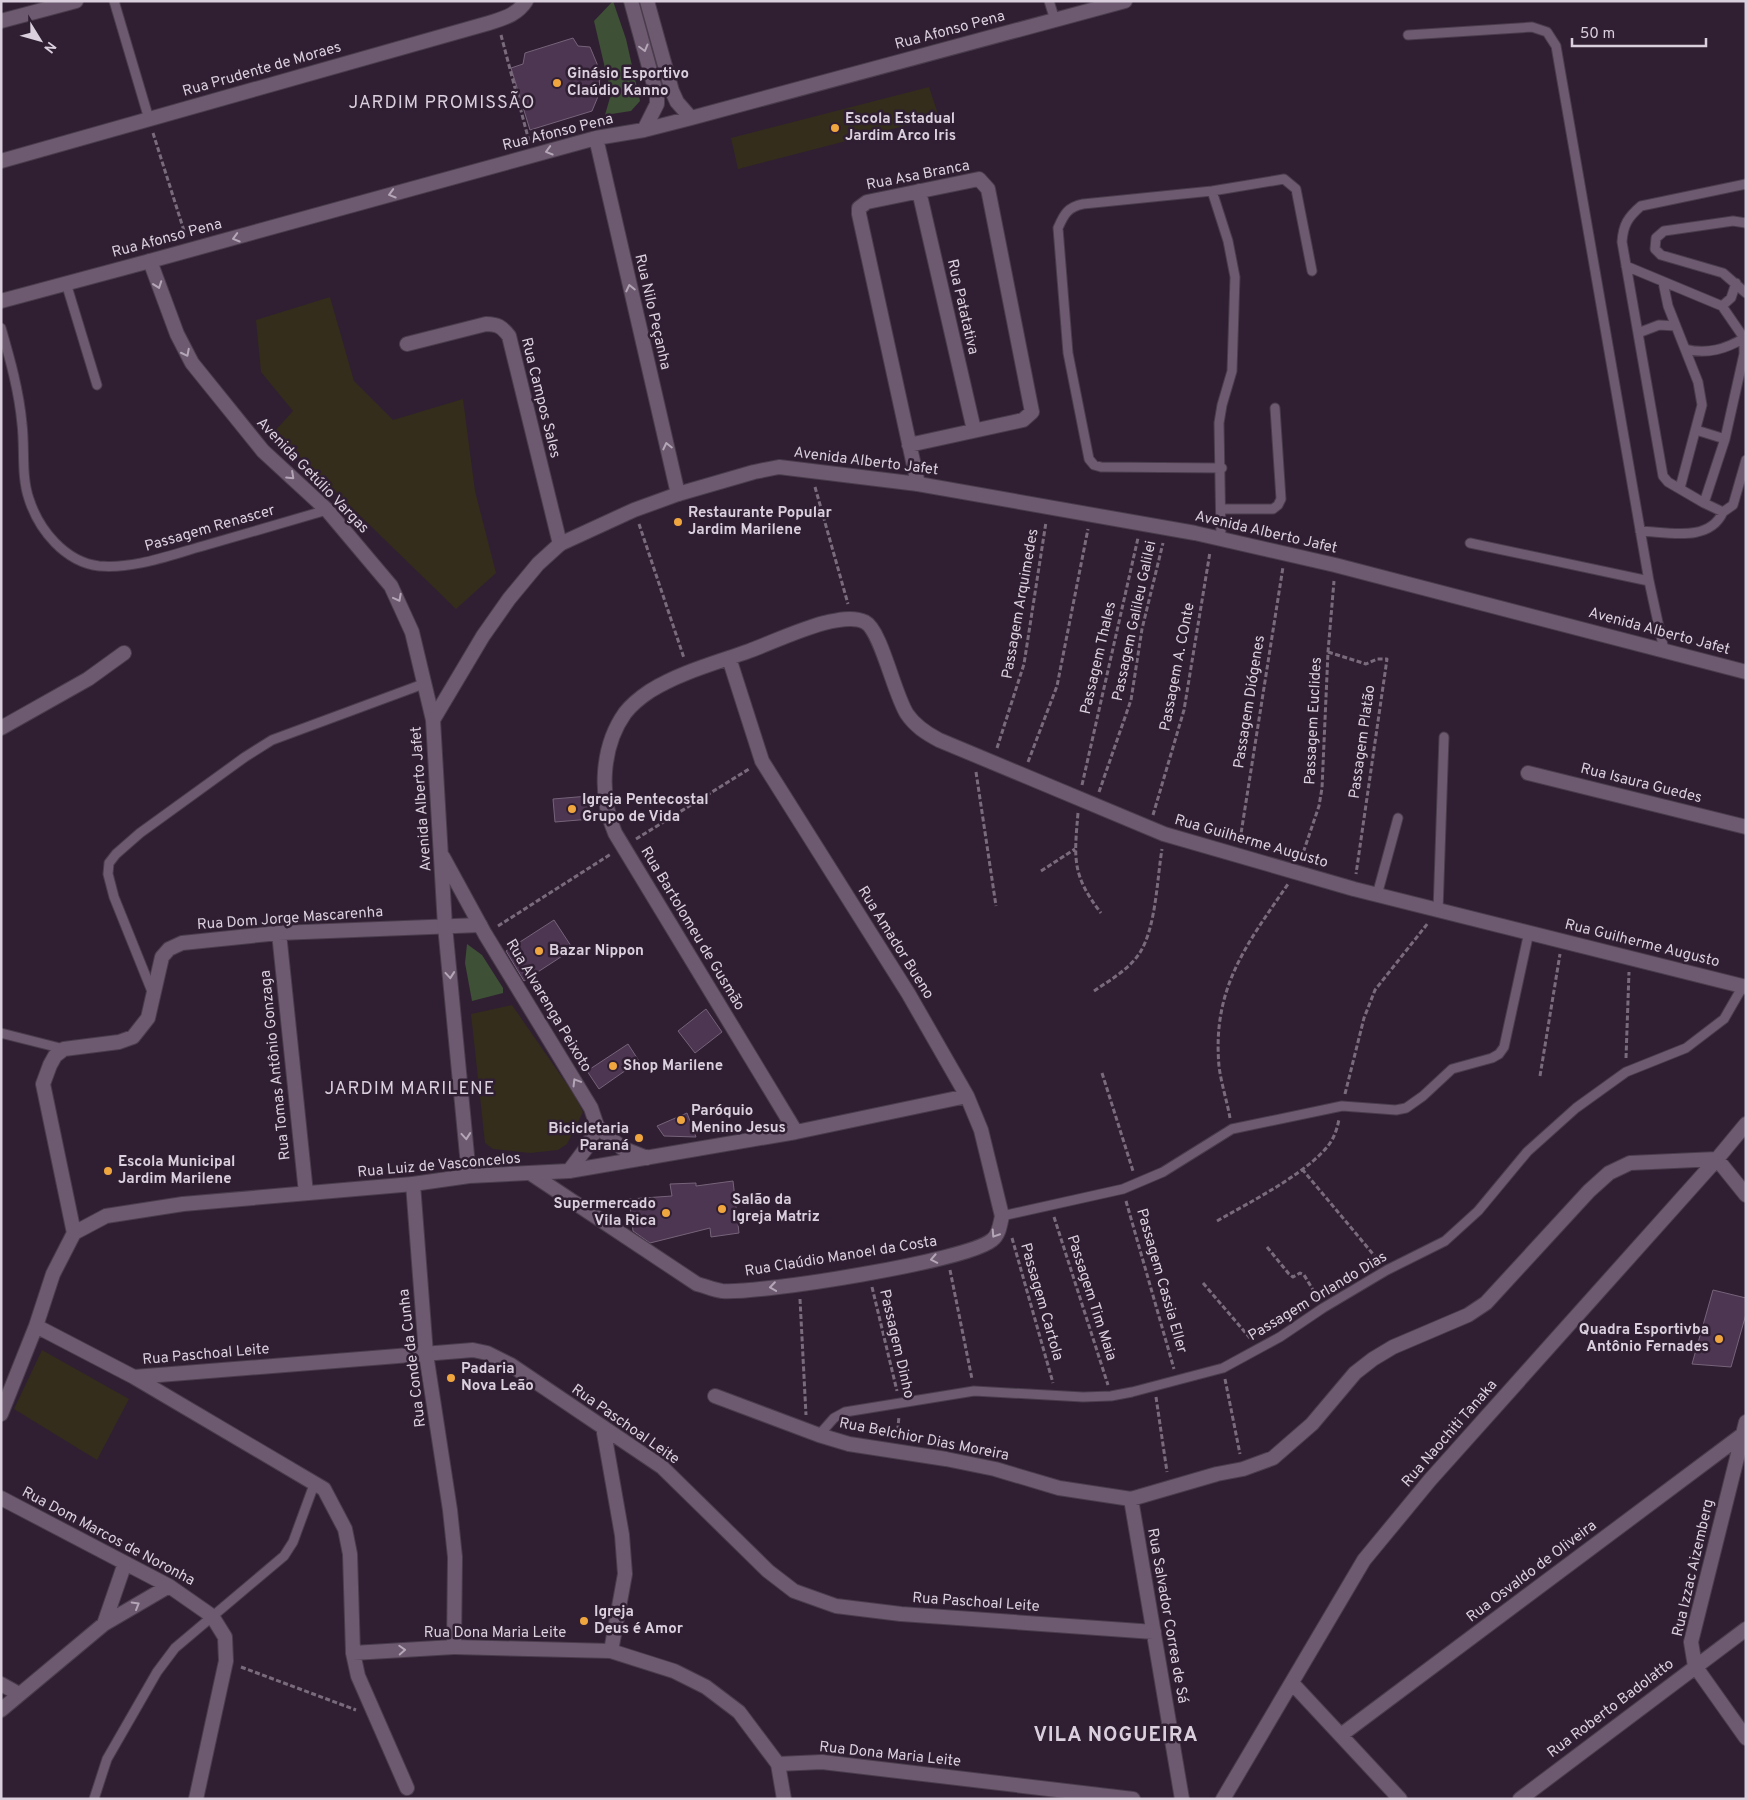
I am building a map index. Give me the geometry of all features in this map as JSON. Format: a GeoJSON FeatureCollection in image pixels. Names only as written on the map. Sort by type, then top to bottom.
{"type":"FeatureCollection","features":[{"type":"Feature","properties":{"kind":"street"},"geometry":{"type":"LineString","coordinates":[[2,19],[76,1]]}},
{"type":"Feature","properties":{"kind":"street","name":"Rua Prudente de Moraes"},"geometry":{"type":"LineString","coordinates":[[1,161],[497,20],[511,15],[522,8],[526,1]]}},
{"type":"Feature","properties":{"kind":"street"},"geometry":{"type":"LineString","coordinates":[[631,1],[657,96],[657,104],[644,130]]}},
{"type":"Feature","properties":{"kind":"street"},"geometry":{"type":"LineString","coordinates":[[647,1],[672,91],[691,118]]}},
{"type":"Feature","properties":{"kind":"street","name":"Rua Afonso Pena"},"geometry":{"type":"LineString","coordinates":[[1,300],[150,262],[596,138],[644,130],[691,118],[1125,1]]}},
{"type":"Feature","properties":{"kind":"street","name":"Rua Nilo Peçanha"},"geometry":{"type":"LineString","coordinates":[[596,138],[678,494]]}},
{"type":"Feature","properties":{"kind":"street","name":"Rua Asa Branca"},"geometry":{"type":"LineString","coordinates":[[909,445],[1022,420],[1032,412],[988,189],[978,179],[867,202],[859,208],[858,214],[909,445],[918,484]]}},
{"type":"Feature","properties":{"kind":"street","name":"Rua Patatativa"},"geometry":{"type":"LineString","coordinates":[[919,191],[974,430]]}},
{"type":"Feature","properties":{"kind":"street","name":"Avenida Getúlio Vargas"},"geometry":{"type":"LineString","coordinates":[[150,262],[177,334],[192,363],[263,450],[327,510],[391,586],[412,632],[426,684],[433,720]]}},
{"type":"Feature","properties":{"kind":"street","name":"Rua Campos Sales"},"geometry":{"type":"LineString","coordinates":[[408,344],[486,324],[496,324],[503,328],[509,336],[560,544]]}},
{"type":"Feature","properties":{"kind":"street","name":"Avenida Alberto Jafet"},"geometry":{"type":"LineString","coordinates":[[469,1176],[445,926],[443,857],[433,720],[483,636],[509,599],[538,564],[560,544],[634,510],[678,494],[754,472],[779,467],[918,484],[1142,522],[1285,553],[1746,672]]}},
{"type":"Feature","properties":{"kind":"street","name":"Rua Bartolomeu de Gusmão"},"geometry":{"type":"LineString","coordinates":[[796,1132],[615,833],[609,819],[604,795],[605,772],[613,737],[625,714],[638,699],[652,690],[689,672],[824,623],[852,618]]}},
{"type":"Feature","properties":{"kind":"street","name":"Rua Guilherme Augusto"},"geometry":{"type":"LineString","coordinates":[[852,618],[865,622],[876,633],[896,694],[907,715],[921,730],[1149,828],[1296,873],[1376,895],[1744,987]]}},
{"type":"Feature","properties":{"kind":"street"},"geometry":{"type":"LineString","coordinates":[[1,728],[88,678],[124,653]]}},
{"type":"Feature","properties":{"kind":"street","name":"Rua Amador Bueno"},"geometry":{"type":"LineString","coordinates":[[729,658],[762,761],[908,993],[967,1096],[981,1130],[1004,1216]]}},
{"type":"Feature","properties":{"kind":"street","name":"Rua Isaura Guedes"},"geometry":{"type":"LineString","coordinates":[[1528,773],[1746,827]]}},
{"type":"Feature","properties":{"kind":"street","name":"Rua Alvarenga Peixoto"},"geometry":{"type":"LineString","coordinates":[[443,857],[480,925],[591,1108],[597,1126]]}},
{"type":"Feature","properties":{"kind":"street","name":"Rua Dom Jorge Mascarenha"},"geometry":{"type":"LineString","coordinates":[[64,1049],[119,1042],[133,1037],[148,1018],[159,967],[169,949],[182,943],[279,933],[480,925]]}},
{"type":"Feature","properties":{"kind":"street","name":"Rua Tomas Antônio Gonzaga"},"geometry":{"type":"LineString","coordinates":[[279,933],[306,1193]]}},
{"type":"Feature","properties":{"kind":"street"},"geometry":{"type":"LineString","coordinates":[[1,1414],[36,1326],[53,1274],[74,1233],[43,1084],[55,1056],[64,1049]]}},
{"type":"Feature","properties":{"kind":"street","name":"Rua Luiz de Vasconcelos"},"geometry":{"type":"LineString","coordinates":[[74,1233],[106,1216],[183,1204],[413,1184],[469,1176],[569,1171],[796,1132],[967,1096]]}},
{"type":"Feature","properties":{"kind":"street","name":"Rua Naochiti Tanaka"},"geometry":{"type":"LineString","coordinates":[[1223,1799],[1364,1560],[1430,1480],[1717,1159],[1746,1124]]}},
{"type":"Feature","properties":{"kind":"street"},"geometry":{"type":"LineString","coordinates":[[569,1171],[587,1147],[597,1126],[622,1148],[648,1158]]}},
{"type":"Feature","properties":{"kind":"street"},"geometry":{"type":"LineString","coordinates":[[1130,1499],[1217,1474],[1243,1470],[1273,1458],[1286,1449],[1312,1424],[1355,1373],[1373,1359],[1393,1347],[1468,1315],[1486,1303],[1589,1190],[1609,1173],[1630,1163],[1717,1159],[1746,1195]]}},
{"type":"Feature","properties":{"kind":"street","name":"Rua Claúdio Manoel da Costa"},"geometry":{"type":"LineString","coordinates":[[530,1174],[696,1284],[721,1291],[754,1290],[799,1284],[947,1257],[981,1247],[996,1236],[1004,1216]]}},
{"type":"Feature","properties":{"kind":"street","name":"Rua Conde da Cunha"},"geometry":{"type":"LineString","coordinates":[[413,1184],[426,1354],[453,1538],[454,1648]]}},
{"type":"Feature","properties":{"kind":"street"},"geometry":{"type":"LineString","coordinates":[[36,1326],[134,1377],[324,1489],[345,1529],[350,1554],[353,1653],[358,1676],[407,1788]]}},
{"type":"Feature","properties":{"kind":"street","name":"Rua Paschoal Leite"},"geometry":{"type":"LineString","coordinates":[[134,1377],[473,1350],[511,1365],[662,1467],[768,1571],[794,1591],[836,1606],[901,1614],[1154,1632]]}},
{"type":"Feature","properties":{"kind":"street","name":"Rua Belchior Dias Moreira"},"geometry":{"type":"LineString","coordinates":[[715,1396],[812,1433],[872,1449],[995,1470],[1059,1488],[1130,1499]]}},
{"type":"Feature","properties":{"kind":"street"},"geometry":{"type":"LineString","coordinates":[[603,1427],[622,1535],[625,1574],[611,1651]]}},
{"type":"Feature","properties":{"kind":"street","name":"Rua Izzac Aizemberg"},"geometry":{"type":"LineString","coordinates":[[1744,1429],[1691,1642],[1695,1666],[1746,1738]]}},
{"type":"Feature","properties":{"kind":"street","name":"Rua Osvaldo de Oliveira"},"geometry":{"type":"LineString","coordinates":[[1341,1735],[1744,1429]]}},
{"type":"Feature","properties":{"kind":"street","name":"Rua Dom Marcos de Noronha"},"geometry":{"type":"LineString","coordinates":[[1,1498],[169,1586],[199,1605],[212,1616],[225,1637],[226,1662],[196,1799]]}},
{"type":"Feature","properties":{"kind":"street","name":"Rua Salvador Correa de Sá"},"geometry":{"type":"LineString","coordinates":[[1130,1499],[1182,1799]]}},
{"type":"Feature","properties":{"kind":"street"},"geometry":{"type":"LineString","coordinates":[[104,1624],[125,1564]]}},
{"type":"Feature","properties":{"kind":"street"},"geometry":{"type":"LineString","coordinates":[[1,1710],[104,1624],[169,1586]]}},
{"type":"Feature","properties":{"kind":"street","name":"Rua Roberto Badolatto"},"geometry":{"type":"LineString","coordinates":[[1520,1799],[1746,1629]]}},
{"type":"Feature","properties":{"kind":"street","name":"Rua Dona Maria Leite"},"geometry":{"type":"LineString","coordinates":[[353,1653],[454,1648],[611,1651],[674,1671],[706,1687],[739,1712],[778,1764],[822,1762],[1133,1799]]}},
{"type":"Feature","properties":{"kind":"street"},"geometry":{"type":"LineString","coordinates":[[1292,1683],[1400,1799]]}},
{"type":"Feature","properties":{"kind":"street"},"geometry":{"type":"LineString","coordinates":[[1,1684],[19,1694]]}},
{"type":"Feature","properties":{"kind":"street"},"geometry":{"type":"LineString","coordinates":[[778,1764],[784,1799]]}},
{"type":"Feature","properties":{"kind":"lane"},"geometry":{"type":"LineString","coordinates":[[114,1],[149,118]]}},
{"type":"Feature","properties":{"kind":"lane"},"geometry":{"type":"LineString","coordinates":[[1050,1],[1055,20]]}},
{"type":"Feature","properties":{"kind":"lane"},"geometry":{"type":"LineString","coordinates":[[1408,35],[1532,27],[1547,32],[1556,46],[1640,531],[1664,650]]}},
{"type":"Feature","properties":{"kind":"lane"},"geometry":{"type":"LineString","coordinates":[[1222,468],[1101,468],[1094,465],[1089,459],[1068,352],[1058,228],[1064,214],[1072,206],[1212,191],[1284,179],[1296,189],[1312,272]]}},
{"type":"Feature","properties":{"kind":"lane"},"geometry":{"type":"LineString","coordinates":[[1723,512],[1668,482],[1663,476],[1622,242],[1623,228],[1631,215],[1641,206],[1746,184]]}},
{"type":"Feature","properties":{"kind":"lane"},"geometry":{"type":"LineString","coordinates":[[1212,191],[1228,241],[1235,277],[1232,371],[1219,423],[1222,468],[1221,510],[1217,538]]}},
{"type":"Feature","properties":{"kind":"lane"},"geometry":{"type":"LineString","coordinates":[[1746,223],[1733,221],[1664,231],[1656,238],[1655,249],[1661,255],[1723,273],[1746,293]]}},
{"type":"Feature","properties":{"kind":"lane"},"geometry":{"type":"LineString","coordinates":[[1626,266],[1722,306],[1745,338],[1744,354],[1725,438],[1704,503]]}},
{"type":"Feature","properties":{"kind":"lane"},"geometry":{"type":"LineString","coordinates":[[1663,282],[1668,306],[1685,349],[1700,393],[1702,405],[1680,488]]}},
{"type":"Feature","properties":{"kind":"lane"},"geometry":{"type":"LineString","coordinates":[[66,283],[97,385]]}},
{"type":"Feature","properties":{"kind":"lane"},"geometry":{"type":"LineString","coordinates":[[1722,306],[1731,298],[1736,283]]}},
{"type":"Feature","properties":{"kind":"lane"},"geometry":{"type":"LineString","coordinates":[[1638,333],[1659,325],[1676,326]]}},
{"type":"Feature","properties":{"kind":"lane","name":"Passagem Renascer"},"geometry":{"type":"LineString","coordinates":[[1,328],[14,374],[22,423],[24,472],[28,498],[39,524],[61,549],[77,559],[99,566],[139,564],[327,510]]}},
{"type":"Feature","properties":{"kind":"lane"},"geometry":{"type":"LineString","coordinates":[[1685,349],[1698,352],[1713,351],[1745,338]]}},
{"type":"Feature","properties":{"kind":"lane"},"geometry":{"type":"LineString","coordinates":[[1221,510],[1273,509],[1282,499],[1275,408]]}},
{"type":"Feature","properties":{"kind":"lane"},"geometry":{"type":"LineString","coordinates":[[1696,430],[1725,438]]}},
{"type":"Feature","properties":{"kind":"lane"},"geometry":{"type":"LineString","coordinates":[[1640,531],[1698,533],[1712,527],[1723,512],[1733,505],[1746,460]]}},
{"type":"Feature","properties":{"kind":"lane"},"geometry":{"type":"LineString","coordinates":[[1470,543],[1649,581]]}},
{"type":"Feature","properties":{"kind":"lane"},"geometry":{"type":"LineString","coordinates":[[153,994],[114,897],[108,874],[110,863],[116,854],[188,798],[272,740],[426,684]]}},
{"type":"Feature","properties":{"kind":"lane"},"geometry":{"type":"LineString","coordinates":[[1438,910],[1444,737]]}},
{"type":"Feature","properties":{"kind":"lane"},"geometry":{"type":"LineString","coordinates":[[1376,895],[1398,818]]}},
{"type":"Feature","properties":{"kind":"lane"},"geometry":{"type":"LineString","coordinates":[[1004,1216],[1123,1189],[1188,1159],[1232,1129],[1342,1106],[1396,1110],[1406,1108],[1424,1096],[1452,1069],[1499,1054],[1504,1047],[1529,932]]}},
{"type":"Feature","properties":{"kind":"lane","name":"Passagem Orlando Dias"},"geometry":{"type":"LineString","coordinates":[[812,1433],[845,1412],[974,1391],[1056,1394],[1083,1397],[1111,1396],[1223,1368],[1299,1326],[1323,1308],[1387,1270],[1445,1242],[1460,1230],[1527,1152],[1576,1108],[1626,1072],[1686,1048],[1724,1019],[1744,987]]}},
{"type":"Feature","properties":{"kind":"lane"},"geometry":{"type":"LineString","coordinates":[[1,1033],[64,1049]]}},
{"type":"Feature","properties":{"kind":"lane"},"geometry":{"type":"LineString","coordinates":[[94,1799],[107,1758],[157,1672],[175,1648],[284,1556],[293,1542],[315,1482]]}},
{"type":"Feature","properties":{"kind":"path"},"geometry":{"type":"LineString","coordinates":[[497,20],[533,155]]}},
{"type":"Feature","properties":{"kind":"path"},"geometry":{"type":"LineString","coordinates":[[149,118],[190,250]]}},
{"type":"Feature","properties":{"kind":"path"},"geometry":{"type":"LineString","coordinates":[[810,470],[852,618]]}},
{"type":"Feature","properties":{"kind":"path","name":"Passagem Arquimedes"},"geometry":{"type":"LineString","coordinates":[[993,761],[1024,664],[1049,507]]}},
{"type":"Feature","properties":{"kind":"path"},"geometry":{"type":"LineString","coordinates":[[634,510],[689,672]]}},
{"type":"Feature","properties":{"kind":"path"},"geometry":{"type":"LineString","coordinates":[[1024,773],[1057,686],[1090,513]]}},
{"type":"Feature","properties":{"kind":"path","name":"Passagem Thales"},"geometry":{"type":"LineString","coordinates":[[1101,913],[1079,882],[1075,849],[1079,798],[1142,522]]}},
{"type":"Feature","properties":{"kind":"path","name":"Passagem Galileu Galilei"},"geometry":{"type":"LineString","coordinates":[[1095,805],[1131,700],[1142,630],[1159,568],[1166,527]]}},
{"type":"Feature","properties":{"kind":"path","name":"Passagem A. COnte"},"geometry":{"type":"LineString","coordinates":[[1149,828],[1184,710],[1217,538]]}},
{"type":"Feature","properties":{"kind":"path","name":"Passagem Diógenes"},"geometry":{"type":"LineString","coordinates":[[1238,855],[1285,553]]}},
{"type":"Feature","properties":{"kind":"path","name":"Passagem Euclides"},"geometry":{"type":"LineString","coordinates":[[1232,1129],[1219,1066],[1221,1009],[1235,965],[1296,873],[1319,806],[1322,788],[1328,652],[1335,565]]}},
{"type":"Feature","properties":{"kind":"path","name":"Passagem Platão"},"geometry":{"type":"LineString","coordinates":[[1328,652],[1366,664],[1377,659],[1387,660],[1354,889]]}},
{"type":"Feature","properties":{"kind":"path"},"geometry":{"type":"LineString","coordinates":[[974,754],[996,906]]}},
{"type":"Feature","properties":{"kind":"path"},"geometry":{"type":"LineString","coordinates":[[1094,991],[1124,971],[1139,955],[1148,936],[1164,834]]}},
{"type":"Feature","properties":{"kind":"path"},"geometry":{"type":"LineString","coordinates":[[1041,871],[1075,849]]}},
{"type":"Feature","properties":{"kind":"path"},"geometry":{"type":"LineString","coordinates":[[1218,1221],[1302,1170],[1323,1152],[1333,1138],[1364,1018],[1375,990],[1391,967],[1438,910]]}},
{"type":"Feature","properties":{"kind":"path"},"geometry":{"type":"LineString","coordinates":[[1540,1076],[1562,941]]}},
{"type":"Feature","properties":{"kind":"path"},"geometry":{"type":"LineString","coordinates":[[1626,1072],[1629,957]]}},
{"type":"Feature","properties":{"kind":"path"},"geometry":{"type":"LineString","coordinates":[[1102,1073],[1136,1183]]}},
{"type":"Feature","properties":{"kind":"path"},"geometry":{"type":"LineString","coordinates":[[1302,1170],[1387,1270]]}},
{"type":"Feature","properties":{"kind":"path","name":"Passagem Cassia Eller"},"geometry":{"type":"LineString","coordinates":[[1123,1189],[1177,1380]]}},
{"type":"Feature","properties":{"kind":"path","name":"Passagem Tim Maia"},"geometry":{"type":"LineString","coordinates":[[1050,1207],[1111,1396]]}},
{"type":"Feature","properties":{"kind":"path","name":"Passagem Cartola"},"geometry":{"type":"LineString","coordinates":[[1004,1216],[1056,1394]]}},
{"type":"Feature","properties":{"kind":"path"},"geometry":{"type":"LineString","coordinates":[[1267,1246],[1289,1274],[1293,1277],[1300,1273],[1304,1275],[1323,1308]]}},
{"type":"Feature","properties":{"kind":"path"},"geometry":{"type":"LineString","coordinates":[[947,1257],[974,1391]]}},
{"type":"Feature","properties":{"kind":"path","name":"Passagem Dinho"},"geometry":{"type":"LineString","coordinates":[[868,1272],[900,1404],[895,1452]]}},
{"type":"Feature","properties":{"kind":"path"},"geometry":{"type":"LineString","coordinates":[[1203,1283],[1259,1348]]}},
{"type":"Feature","properties":{"kind":"path"},"geometry":{"type":"LineString","coordinates":[[799,1284],[812,1433]]}},
{"type":"Feature","properties":{"kind":"path"},"geometry":{"type":"LineString","coordinates":[[1223,1368],[1243,1470]]}},
{"type":"Feature","properties":{"kind":"path"},"geometry":{"type":"LineString","coordinates":[[1155,1386],[1169,1488]]}},
{"type":"Feature","properties":{"kind":"path"},"geometry":{"type":"LineString","coordinates":[[226,1662],[351,1709],[372,1709]]}},
{"type":"Feature","properties":{"kind":"shaded area","name":"Escola Estadual Jardim Arco Iris"},"geometry":{"type":"Polygon","coordinates":[[[929,87],[939,117],[738,169],[731,138],[929,87]]]}},
{"type":"Feature","properties":{"kind":"shaded area"},"geometry":{"type":"Polygon","coordinates":[[[330,297],[354,381],[393,420],[463,399],[475,491],[496,573],[456,609],[274,432],[293,411],[261,372],[256,320],[330,297]]]}},
{"type":"Feature","properties":{"kind":"shaded area"},"geometry":{"type":"Polygon","coordinates":[[[512,1005],[575,1096],[583,1112],[567,1144],[558,1150],[530,1153],[493,1149],[485,1143],[471,1014],[512,1005]]]}},
{"type":"Feature","properties":{"kind":"shaded area"},"geometry":{"type":"Polygon","coordinates":[[[42,1350],[129,1399],[97,1460],[14,1409],[42,1350]]]}},
{"type":"Feature","properties":{"kind":"green space"},"geometry":{"type":"Polygon","coordinates":[[[613,1],[626,39],[640,101],[631,111],[605,115],[611,94],[594,21],[613,1]]]}},
{"type":"Feature","properties":{"kind":"green space"},"geometry":{"type":"Polygon","coordinates":[[[467,944],[482,955],[503,988],[503,993],[472,1001],[465,963],[467,944]]]}},
{"type":"Feature","properties":{"kind":"building","name":"Ginásio Esportivo Claúdio Kanno"},"geometry":{"type":"Polygon","coordinates":[[[573,38],[578,46],[590,47],[600,71],[599,94],[592,111],[530,130],[511,68],[523,64],[525,53],[573,38]]]}},
{"type":"Feature","properties":{"kind":"building","name":"Igreja Pentecostal Grupo de Vida"},"geometry":{"type":"Polygon","coordinates":[[[589,796],[591,819],[555,822],[553,799],[589,796]]]}},
{"type":"Feature","properties":{"kind":"building","name":"Bazar Nippon"},"geometry":{"type":"Polygon","coordinates":[[[554,920],[573,949],[524,981],[506,951],[554,920]]]}},
{"type":"Feature","properties":{"kind":"building"},"geometry":{"type":"Polygon","coordinates":[[[706,1009],[722,1032],[695,1053],[678,1031],[706,1009]]]}},
{"type":"Feature","properties":{"kind":"building","name":"Shop Marilene"},"geometry":{"type":"Polygon","coordinates":[[[628,1044],[639,1061],[599,1089],[587,1071],[628,1044]]]}},
{"type":"Feature","properties":{"kind":"building","name":"Paróquio Menino Jesus"},"geometry":{"type":"Polygon","coordinates":[[[687,1113],[696,1137],[664,1136],[657,1126],[687,1113]]]}},
{"type":"Feature","properties":{"kind":"building"},"geometry":{"type":"Polygon","coordinates":[[[733,1181],[739,1233],[711,1237],[710,1228],[650,1243],[633,1231],[629,1199],[672,1196],[670,1184],[696,1183],[696,1186],[733,1181]]]}},
{"type":"Feature","properties":{"kind":"building","name":"Quadra Esportivba Antônio Fernades"},"geometry":{"type":"Polygon","coordinates":[[[1713,1290],[1746,1298],[1746,1314],[1731,1367],[1692,1364],[1713,1290]]]}},
{"type":"Feature","properties":{"kind":"place","name":"Ginásio Esportivo Claúdio Kanno"},"geometry":{"type":"Point","coordinates":[557,83]}},
{"type":"Feature","properties":{"kind":"place","name":"Escola Estadual Jardim Arco Iris"},"geometry":{"type":"Point","coordinates":[835,128]}},
{"type":"Feature","properties":{"kind":"place","name":"Restaurante Popular Jardim Marilene"},"geometry":{"type":"Point","coordinates":[678,522]}},
{"type":"Feature","properties":{"kind":"place","name":"Igreja Pentecostal Grupo de Vida"},"geometry":{"type":"Point","coordinates":[572,809]}},
{"type":"Feature","properties":{"kind":"place","name":"Bazar Nippon"},"geometry":{"type":"Point","coordinates":[539,951]}},
{"type":"Feature","properties":{"kind":"place","name":"Shop Marilene"},"geometry":{"type":"Point","coordinates":[613,1066]}},
{"type":"Feature","properties":{"kind":"place","name":"Paróquio Menino Jesus"},"geometry":{"type":"Point","coordinates":[681,1120]}},
{"type":"Feature","properties":{"kind":"place","name":"Bicicletaria Paraná"},"geometry":{"type":"Point","coordinates":[639,1138]}},
{"type":"Feature","properties":{"kind":"place","name":"Escola Municipal Jardim Marilene"},"geometry":{"type":"Point","coordinates":[108,1171]}},
{"type":"Feature","properties":{"kind":"place","name":"Salão da Igreja Matriz"},"geometry":{"type":"Point","coordinates":[722,1209]}},
{"type":"Feature","properties":{"kind":"place","name":"Supermercado Vila Rica"},"geometry":{"type":"Point","coordinates":[666,1213]}},
{"type":"Feature","properties":{"kind":"place","name":"Quadra Esportivba Antônio Fernades"},"geometry":{"type":"Point","coordinates":[1719,1339]}},
{"type":"Feature","properties":{"kind":"place","name":"Padaria Nova Leão"},"geometry":{"type":"Point","coordinates":[451,1378]}},
{"type":"Feature","properties":{"kind":"place","name":"Igreja Deus é Amor"},"geometry":{"type":"Point","coordinates":[584,1621]}},
{"type":"Feature","properties":{"kind":"district","name":"JARDIM PROMISSÃO"},"geometry":{"type":"Point","coordinates":[442,103]}},
{"type":"Feature","properties":{"kind":"district","name":"JARDIM MARILENE"},"geometry":{"type":"Point","coordinates":[410,1089]}},
{"type":"Feature","properties":{"kind":"district","name":"VILA NOGUEIRA"},"geometry":{"type":"Point","coordinates":[1116,1736]}}]}
